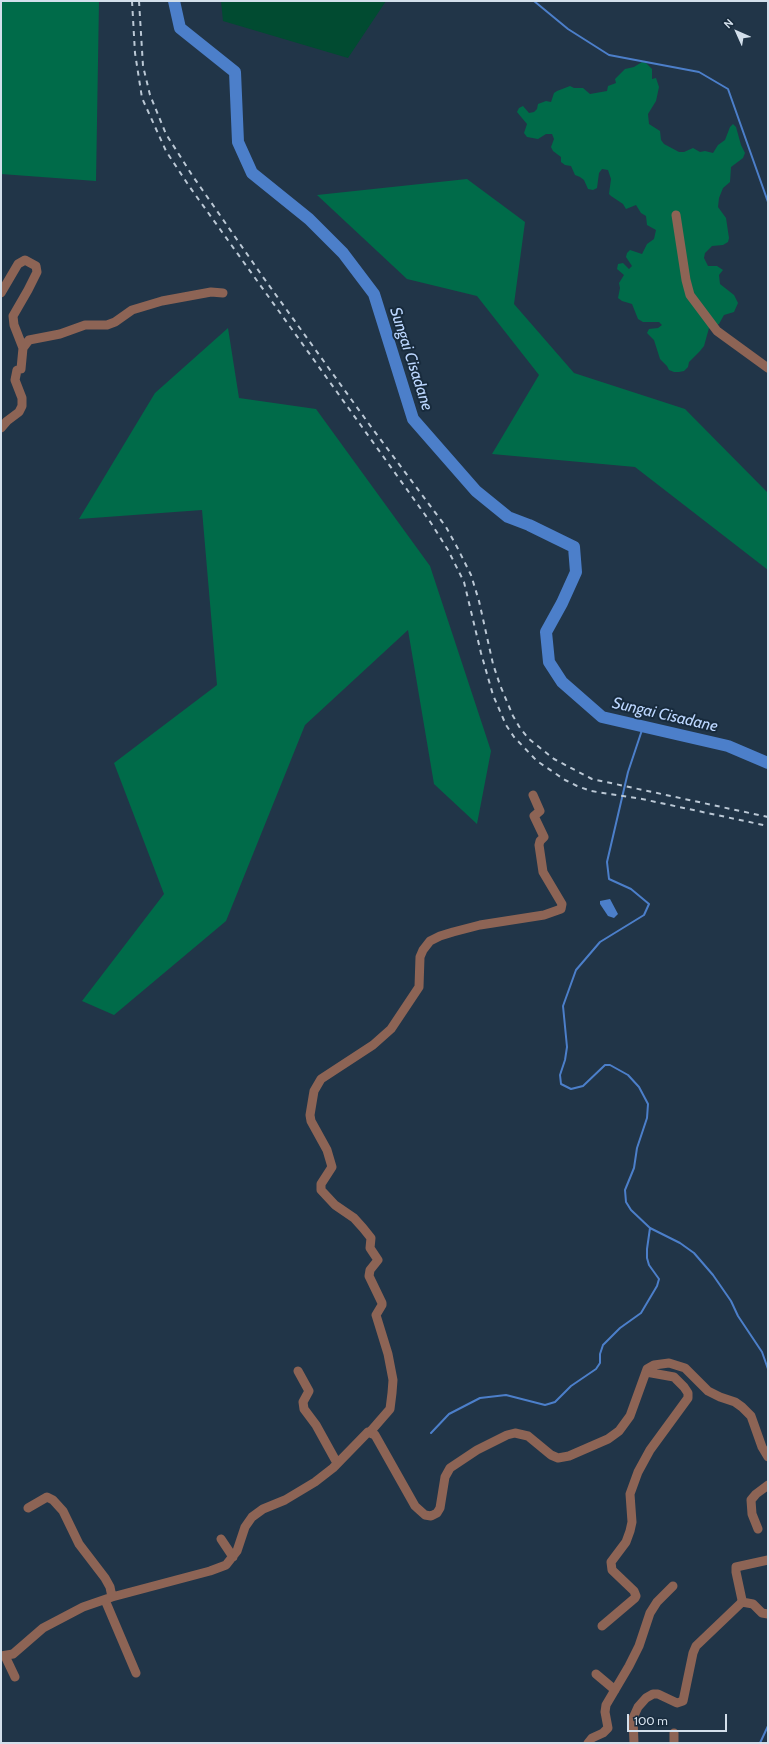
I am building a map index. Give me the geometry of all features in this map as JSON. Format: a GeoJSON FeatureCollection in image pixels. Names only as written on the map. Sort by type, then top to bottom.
{"type":"FeatureCollection","features":[{"type":"Feature","properties":{"kind":"street"},"geometry":{"type":"LineString","coordinates":[[676,215],[687,287],[690,295],[717,331],[768,368]]}},
{"type":"Feature","properties":{"kind":"street"},"geometry":{"type":"LineString","coordinates":[[1,293],[18,264],[25,260],[36,266],[36,272],[28,290],[13,316],[14,325],[23,348]]}},
{"type":"Feature","properties":{"kind":"street"},"geometry":{"type":"LineString","coordinates":[[1,428],[7,421],[19,412],[22,406],[22,398],[15,380],[17,370],[21,369],[23,348],[27,341],[35,338],[60,334],[85,325],[110,325],[132,310],[162,301],[211,292],[223,293]]}},
{"type":"Feature","properties":{"kind":"street"},"geometry":{"type":"LineString","coordinates":[[15,1677],[3,1656],[13,1654],[50,1624],[77,1610],[109,1598],[221,1568],[233,1557],[240,1544],[246,1525],[252,1517],[264,1509],[310,1486],[337,1463],[364,1434],[370,1432],[390,1409],[393,1380],[388,1354],[376,1315],[382,1303],[369,1276],[370,1270],[378,1260],[370,1248],[371,1238],[365,1230],[354,1218],[331,1201],[321,1190],[321,1184],[332,1170],[332,1167],[327,1150],[311,1121],[310,1114],[314,1091],[320,1079],[377,1042],[391,1028],[419,987],[420,957],[430,941],[459,930],[544,915],[561,909],[562,904],[543,872],[539,845],[540,841],[544,837],[534,816],[540,812],[540,810],[533,795]]}},
{"type":"Feature","properties":{"kind":"street"},"geometry":{"type":"LineString","coordinates":[[370,1432],[375,1435],[412,1502],[422,1513],[430,1516],[437,1513],[440,1508],[445,1477],[450,1468],[481,1448],[507,1435],[520,1433],[528,1436],[551,1455],[558,1458],[569,1456],[608,1439],[619,1431],[630,1416],[649,1367],[669,1363],[682,1366],[708,1391],[738,1404],[751,1416],[762,1447],[768,1457]]}},
{"type":"Feature","properties":{"kind":"street"},"geometry":{"type":"LineString","coordinates":[[298,1372],[310,1391],[303,1402],[304,1409],[316,1425],[337,1463]]}},
{"type":"Feature","properties":{"kind":"street"},"geometry":{"type":"LineString","coordinates":[[602,1626],[636,1596],[634,1591],[612,1570],[611,1562],[626,1542],[630,1531],[632,1522],[630,1494],[638,1472],[650,1450],[688,1398],[688,1393],[684,1387],[674,1377],[646,1372]]}},
{"type":"Feature","properties":{"kind":"street"},"geometry":{"type":"LineString","coordinates":[[758,1529],[752,1514],[752,1500],[756,1494],[768,1485]]}},
{"type":"Feature","properties":{"kind":"street"},"geometry":{"type":"LineString","coordinates":[[28,1508],[46,1497],[53,1500],[63,1511],[79,1544],[105,1578],[110,1587],[109,1598],[136,1673]]}},
{"type":"Feature","properties":{"kind":"street"},"geometry":{"type":"LineString","coordinates":[[221,1540],[233,1557]]}},
{"type":"Feature","properties":{"kind":"street"},"geometry":{"type":"LineString","coordinates":[[742,1602],[735,1570],[736,1567],[768,1560]]}},
{"type":"Feature","properties":{"kind":"street"},"geometry":{"type":"LineString","coordinates":[[588,1743],[592,1738],[603,1733],[608,1728],[606,1707],[634,1655],[650,1613],[657,1602],[673,1586]]}},
{"type":"Feature","properties":{"kind":"street"},"geometry":{"type":"LineString","coordinates":[[742,1602],[753,1604],[762,1613],[768,1614]]}},
{"type":"Feature","properties":{"kind":"street"},"geometry":{"type":"LineString","coordinates":[[634,1743],[633,1718],[638,1706],[652,1694],[658,1694],[677,1703],[683,1701],[693,1653],[696,1646],[742,1602]]}},
{"type":"Feature","properties":{"kind":"street"},"geometry":{"type":"LineString","coordinates":[[596,1674],[615,1690]]}},
{"type":"Feature","properties":{"kind":"street"},"geometry":{"type":"LineString","coordinates":[[674,1733],[674,1743]]}},
{"type":"Feature","properties":{"kind":"green space"},"geometry":{"type":"Polygon","coordinates":[[[1,1],[99,1],[96,181],[1,174],[1,1]]]}},
{"type":"Feature","properties":{"kind":"green space"},"geometry":{"type":"Polygon","coordinates":[[[221,1],[386,1],[348,58],[223,21],[221,1]]]}},
{"type":"Feature","properties":{"kind":"green space"},"geometry":{"type":"Polygon","coordinates":[[[642,62],[646,63],[652,69],[652,79],[656,78],[659,87],[656,101],[648,114],[649,124],[660,131],[661,140],[664,144],[679,152],[684,152],[693,148],[700,152],[705,151],[713,153],[718,145],[725,140],[730,127],[733,124],[736,127],[745,153],[743,158],[731,167],[730,182],[723,188],[719,198],[718,207],[726,218],[729,238],[728,242],[723,245],[712,246],[705,253],[704,258],[708,266],[717,266],[723,270],[719,275],[720,284],[734,295],[738,303],[734,312],[724,315],[719,324],[709,328],[704,346],[689,362],[688,367],[684,371],[679,372],[669,370],[660,359],[654,340],[647,333],[649,329],[658,328],[662,325],[659,322],[643,322],[638,319],[632,304],[618,298],[620,288],[619,283],[624,275],[617,269],[618,264],[623,263],[629,269],[632,266],[626,257],[627,253],[630,250],[642,254],[647,244],[654,239],[656,230],[647,225],[646,216],[641,213],[636,205],[626,209],[623,204],[609,194],[611,179],[608,170],[602,169],[599,173],[597,188],[593,190],[588,189],[584,180],[575,175],[571,166],[565,165],[561,162],[561,157],[553,151],[551,147],[554,139],[552,134],[546,134],[538,139],[527,137],[524,133],[527,124],[517,112],[519,108],[523,106],[529,113],[534,112],[537,109],[538,104],[546,101],[551,102],[554,93],[570,86],[574,88],[583,88],[590,94],[607,91],[608,86],[616,83],[615,79],[625,69],[634,67],[642,62]]]}},
{"type":"Feature","properties":{"kind":"green space"},"geometry":{"type":"Polygon","coordinates":[[[467,179],[525,222],[514,304],[574,373],[685,409],[768,493],[768,570],[635,467],[492,454],[539,375],[477,296],[407,279],[317,195],[467,179]]]}},
{"type":"Feature","properties":{"kind":"green space"},"geometry":{"type":"Polygon","coordinates":[[[228,328],[239,398],[316,409],[430,566],[491,751],[477,824],[434,784],[408,630],[305,725],[226,921],[114,1015],[82,1001],[164,894],[114,763],[217,685],[202,510],[79,519],[155,393],[228,328]]]}},
{"type":"Feature","properties":{"kind":"water"},"geometry":{"type":"Polygon","coordinates":[[[610,899],[618,914],[614,918],[608,916],[600,904],[600,901],[610,899]]]}},
{"type":"Feature","properties":{"kind":"waterway","name":"Sungai Cisadane"},"geometry":{"type":"LineString","coordinates":[[174,1],[180,28],[235,72],[238,142],[252,173],[309,219],[343,253],[374,294],[413,419],[476,491],[508,517],[529,525],[574,547],[576,572],[562,603],[546,632],[549,662],[562,682],[602,717],[728,746],[768,763]]}},
{"type":"Feature","properties":{"kind":"waterway"},"geometry":{"type":"LineString","coordinates":[[534,1],[568,29],[609,55],[699,72],[728,89],[768,202]]}},
{"type":"Feature","properties":{"kind":"waterway"},"geometry":{"type":"LineString","coordinates":[[643,727],[628,772],[607,862],[609,879],[631,889],[649,904],[644,915],[600,942],[576,970],[563,1006],[567,1047],[565,1060],[560,1075],[561,1084],[571,1089],[583,1086],[605,1065],[610,1065],[628,1075],[639,1087],[648,1104],[647,1118],[637,1148],[634,1168],[625,1190],[626,1202],[631,1210],[650,1228],[680,1243],[694,1253],[713,1275],[731,1301],[738,1316],[762,1352],[768,1369]]}},
{"type":"Feature","properties":{"kind":"waterway"},"geometry":{"type":"LineString","coordinates":[[431,1433],[449,1414],[480,1398],[506,1395],[545,1405],[555,1402],[571,1386],[596,1369],[600,1363],[600,1354],[603,1345],[620,1328],[641,1313],[657,1286],[659,1279],[649,1265],[647,1258],[650,1228]]}},
{"type":"Feature","properties":{"kind":"waterway"},"geometry":{"type":"LineString","coordinates":[[760,1743],[768,1726]]}},
{"type":"Feature","properties":{"kind":"railway"},"geometry":{"type":"LineString","coordinates":[[132,1],[135,53],[142,98],[166,151],[189,186],[431,523],[448,550],[464,582],[493,695],[506,725],[514,737],[537,761],[565,780],[591,791],[642,799],[768,826]]}},
{"type":"Feature","properties":{"kind":"railway"},"geometry":{"type":"LineString","coordinates":[[139,1],[143,66],[150,95],[166,134],[192,175],[263,277],[369,424],[446,527],[471,575],[479,601],[493,664],[513,716],[520,728],[529,739],[554,759],[592,779],[768,817]]}}]}
